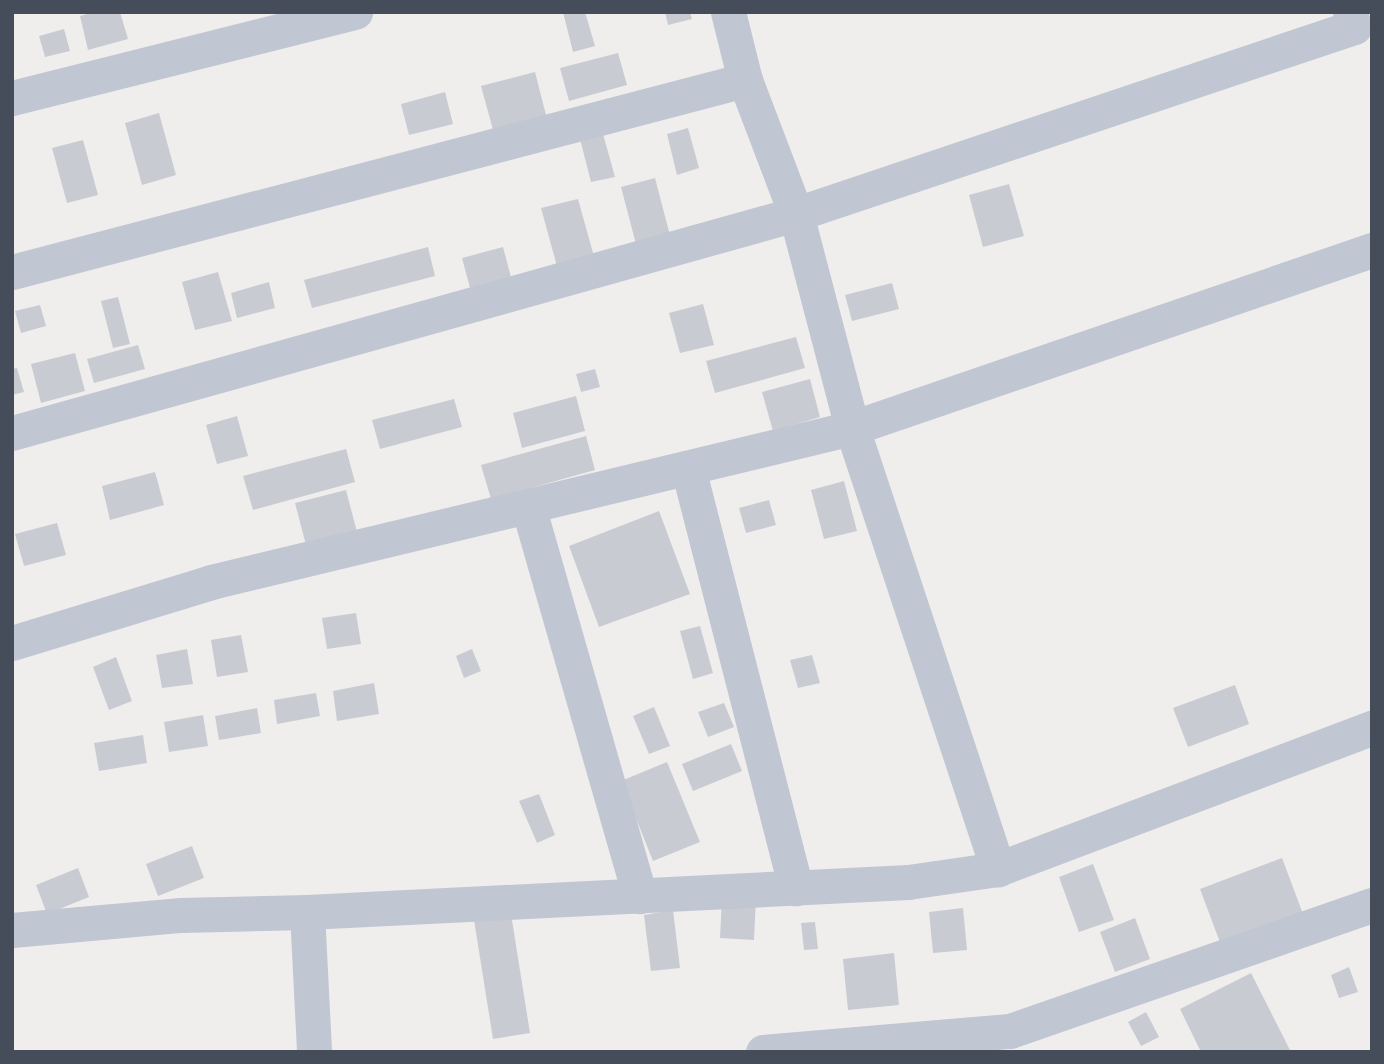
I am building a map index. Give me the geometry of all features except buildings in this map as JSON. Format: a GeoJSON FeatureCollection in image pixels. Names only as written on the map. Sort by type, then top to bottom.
{"type":"FeatureCollection","features":[{"type":"Feature","properties":{"kind":"street"},"geometry":{"type":"LineString","coordinates":[[12,98],[355,12]]}},
{"type":"Feature","properties":{"kind":"street"},"geometry":{"type":"LineString","coordinates":[[728,12],[745,80],[796,214],[852,428],[998,869]]}},
{"type":"Feature","properties":{"kind":"street"},"geometry":{"type":"LineString","coordinates":[[12,433],[796,214],[1359,20]]}},
{"type":"Feature","properties":{"kind":"street"},"geometry":{"type":"LineString","coordinates":[[12,272],[745,80]]}},
{"type":"Feature","properties":{"kind":"street"},"geometry":{"type":"LineString","coordinates":[[12,643],[211,582],[852,428],[1372,250]]}},
{"type":"Feature","properties":{"kind":"street"},"geometry":{"type":"LineString","coordinates":[[688,468],[796,888]]}},
{"type":"Feature","properties":{"kind":"street"},"geometry":{"type":"LineString","coordinates":[[528,506],[640,896]]}},
{"type":"Feature","properties":{"kind":"street"},"geometry":{"type":"LineString","coordinates":[[12,930],[181,915],[307,912],[796,888],[908,881],[998,869],[1372,728]]}},
{"type":"Feature","properties":{"kind":"street"},"geometry":{"type":"LineString","coordinates":[[763,1052],[1010,1031],[1372,905]]}},
{"type":"Feature","properties":{"kind":"street"},"geometry":{"type":"LineString","coordinates":[[307,912],[314,1052]]}}]}
